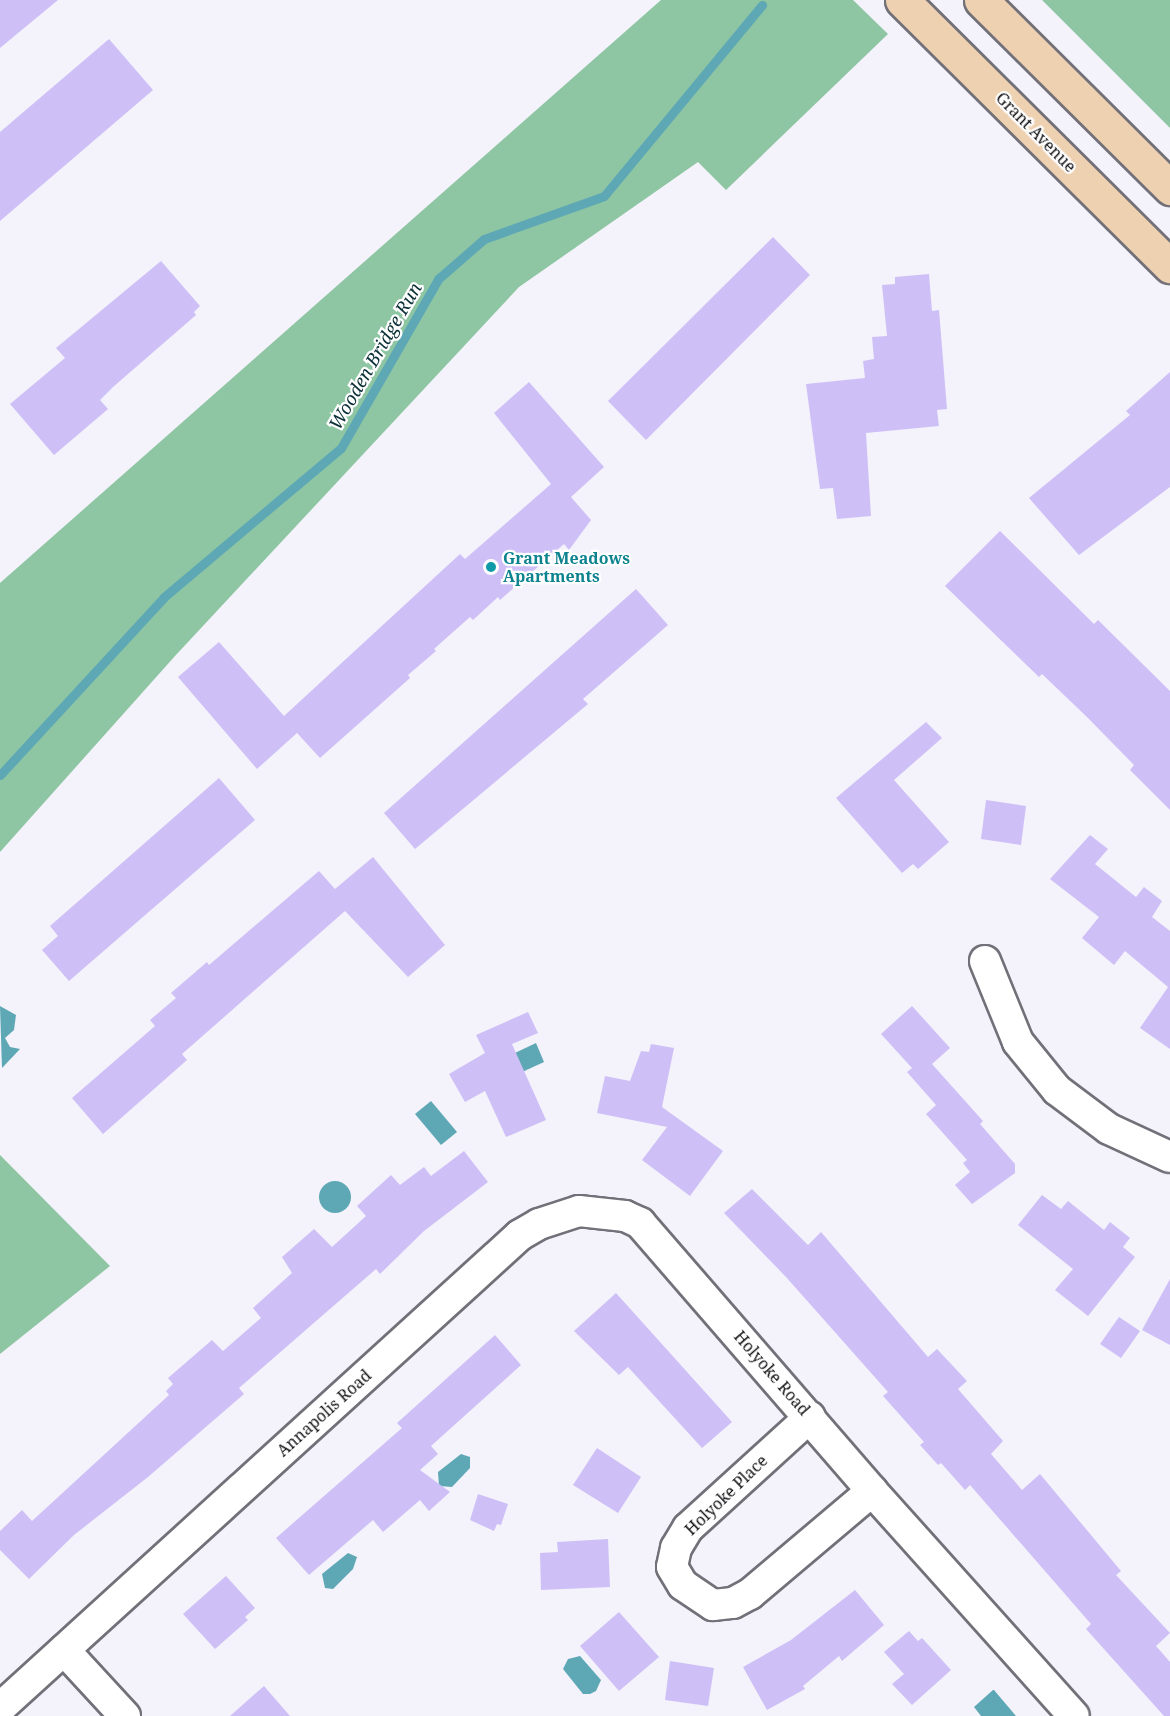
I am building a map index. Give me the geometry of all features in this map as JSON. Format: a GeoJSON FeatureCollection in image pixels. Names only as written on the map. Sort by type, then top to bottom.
{"type":"FeatureCollection","features":[{"type":"Feature","properties":{"kind":"main road","name":"Grant Avenue"},"geometry":{"type":"LineString","coordinates":[[902,0],[1170,266]]}},
{"type":"Feature","properties":{"kind":"main road"},"geometry":{"type":"LineString","coordinates":[[981,0],[1170,188]]}},
{"type":"Feature","properties":{"kind":"street"},"geometry":{"type":"LineString","coordinates":[[985,961],[1018,1042],[1057,1090],[1109,1129],[1170,1157]]}},
{"type":"Feature","properties":{"kind":"street","name":"Annapolis Road"},"geometry":{"type":"LineString","coordinates":[[0,1708],[520,1235],[539,1224],[579,1211],[625,1216],[640,1223],[670,1257]]}},
{"type":"Feature","properties":{"kind":"street","name":"Holyoke Road"},"geometry":{"type":"LineString","coordinates":[[670,1257],[872,1491],[1074,1716]]}},
{"type":"Feature","properties":{"kind":"street","name":"Holyoke Place"},"geometry":{"type":"LineString","coordinates":[[810,1417],[688,1528],[676,1548],[672,1567],[683,1585],[713,1605],[733,1604],[750,1594],[872,1491]]}},
{"type":"Feature","properties":{"kind":"street"},"geometry":{"type":"LineString","coordinates":[[64,1650],[125,1716]]}},
{"type":"Feature","properties":{"kind":"green space"},"geometry":{"type":"Polygon","coordinates":[[[661,0],[853,0],[888,34],[726,190],[698,162],[519,287],[175,656],[0,852],[0,583],[661,0]]]}},
{"type":"Feature","properties":{"kind":"green space"},"geometry":{"type":"Polygon","coordinates":[[[1042,0],[1170,0],[1170,128],[1042,0]]]}},
{"type":"Feature","properties":{"kind":"green space"},"geometry":{"type":"Polygon","coordinates":[[[0,1155],[110,1266],[0,1354],[0,1155]]]}},
{"type":"Feature","properties":{"kind":"water"},"geometry":{"type":"Polygon","coordinates":[[[0,1006],[16,1015],[14,1030],[5,1038],[10,1047],[20,1049],[2,1068],[0,1006]]]}},
{"type":"Feature","properties":{"kind":"water"},"geometry":{"type":"Polygon","coordinates":[[[536,1043],[544,1062],[507,1079],[498,1061],[536,1043]]]}},
{"type":"Feature","properties":{"kind":"water"},"geometry":{"type":"Polygon","coordinates":[[[431,1101],[457,1132],[441,1145],[415,1114],[431,1101]]]}},
{"type":"Feature","properties":{"kind":"water"},"geometry":{"type":"Polygon","coordinates":[[[335,1181],[346,1186],[351,1197],[346,1208],[335,1213],[324,1208],[319,1197],[324,1186],[335,1181]]]}},
{"type":"Feature","properties":{"kind":"water"},"geometry":{"type":"Polygon","coordinates":[[[461,1454],[470,1457],[470,1468],[452,1487],[439,1486],[438,1472],[461,1454]]]}},
{"type":"Feature","properties":{"kind":"water"},"geometry":{"type":"Polygon","coordinates":[[[348,1553],[357,1557],[353,1569],[333,1589],[325,1588],[322,1574],[348,1553]]]}},
{"type":"Feature","properties":{"kind":"water"},"geometry":{"type":"Polygon","coordinates":[[[580,1656],[601,1680],[596,1691],[590,1694],[583,1694],[563,1669],[568,1659],[580,1656]]]}},
{"type":"Feature","properties":{"kind":"water"},"geometry":{"type":"Polygon","coordinates":[[[993,1690],[1016,1716],[981,1716],[974,1707],[993,1690]]]}},
{"type":"Feature","properties":{"kind":"building"},"geometry":{"type":"Polygon","coordinates":[[[0,0],[58,0],[0,48],[0,0]]]}},
{"type":"Feature","properties":{"kind":"building"},"geometry":{"type":"Polygon","coordinates":[[[109,39],[153,90],[0,221],[0,132],[109,39]]]}},
{"type":"Feature","properties":{"kind":"building"},"geometry":{"type":"Polygon","coordinates":[[[773,237],[810,275],[646,440],[608,401],[773,237]]]}},
{"type":"Feature","properties":{"kind":"building"},"geometry":{"type":"Polygon","coordinates":[[[161,261],[200,306],[194,312],[196,315],[113,387],[100,400],[108,409],[54,455],[10,404],[65,358],[56,348],[161,261]]]}},
{"type":"Feature","properties":{"kind":"building"},"geometry":{"type":"Polygon","coordinates":[[[929,274],[932,311],[939,310],[947,409],[937,410],[939,426],[866,433],[871,516],[837,519],[833,488],[820,489],[806,384],[865,378],[863,361],[874,359],[872,337],[887,336],[882,285],[895,284],[895,277],[929,274]]]}},
{"type":"Feature","properties":{"kind":"building"},"geometry":{"type":"Polygon","coordinates":[[[1170,372],[1170,487],[1079,555],[1029,498],[1130,415],[1126,411],[1170,372]]]}},
{"type":"Feature","properties":{"kind":"building","name":"Grant Meadows Apartments"},"geometry":{"type":"Polygon","coordinates":[[[529,382],[604,467],[571,497],[591,520],[569,550],[564,544],[500,600],[498,597],[473,620],[470,617],[408,675],[410,678],[320,758],[297,733],[257,769],[178,677],[219,642],[284,716],[460,554],[465,559],[551,484],[494,413],[529,382]]]}},
{"type":"Feature","properties":{"kind":"building"},"geometry":{"type":"Polygon","coordinates":[[[1000,531],[1094,624],[1098,620],[1170,691],[1170,810],[1130,770],[1134,765],[1088,718],[1042,674],[1039,677],[945,586],[1000,531]]]}},
{"type":"Feature","properties":{"kind":"building","name":"Grant Meadows Apartments"},"geometry":{"type":"Polygon","coordinates":[[[636,589],[668,625],[583,699],[588,704],[415,849],[384,813],[636,589]]]}},
{"type":"Feature","properties":{"kind":"building"},"geometry":{"type":"Polygon","coordinates":[[[926,722],[942,738],[894,780],[949,842],[918,869],[913,864],[902,873],[836,798],[926,722]]]}},
{"type":"Feature","properties":{"kind":"building"},"geometry":{"type":"Polygon","coordinates":[[[219,778],[255,820],[69,981],[42,950],[58,936],[50,926],[219,778]]]}},
{"type":"Feature","properties":{"kind":"building"},"geometry":{"type":"Polygon","coordinates":[[[986,800],[1026,806],[1021,845],[981,839],[986,800]]]}},
{"type":"Feature","properties":{"kind":"building"},"geometry":{"type":"Polygon","coordinates":[[[1090,835],[1108,849],[1095,864],[1136,897],[1144,887],[1162,901],[1152,917],[1170,931],[1170,1049],[1140,1028],[1168,987],[1125,951],[1114,965],[1082,938],[1099,917],[1050,879],[1090,835]]]}},
{"type":"Feature","properties":{"kind":"building"},"geometry":{"type":"Polygon","coordinates":[[[373,857],[445,945],[408,977],[345,911],[182,1054],[187,1060],[103,1134],[72,1098],[155,1026],[150,1020],[176,998],[171,993],[207,962],[209,965],[319,871],[335,889],[373,857]]]}},
{"type":"Feature","properties":{"kind":"building"},"geometry":{"type":"Polygon","coordinates":[[[912,1006],[950,1048],[932,1064],[983,1121],[980,1124],[1015,1164],[1015,1173],[972,1204],[955,1185],[970,1172],[963,1163],[967,1160],[926,1114],[936,1105],[907,1072],[912,1068],[881,1034],[912,1006]]]}},
{"type":"Feature","properties":{"kind":"building"},"geometry":{"type":"Polygon","coordinates":[[[528,1012],[538,1033],[512,1044],[546,1120],[506,1137],[485,1091],[465,1102],[449,1074],[485,1053],[476,1035],[528,1012]]]}},
{"type":"Feature","properties":{"kind":"building"},"geometry":{"type":"Polygon","coordinates":[[[651,1044],[674,1048],[662,1107],[723,1151],[690,1196],[642,1160],[667,1127],[597,1113],[605,1076],[630,1081],[641,1051],[649,1052],[651,1044]]]}},
{"type":"Feature","properties":{"kind":"building"},"geometry":{"type":"Polygon","coordinates":[[[464,1151],[488,1182],[424,1231],[380,1274],[376,1269],[239,1388],[244,1394],[148,1477],[74,1535],[29,1579],[0,1550],[0,1531],[22,1510],[32,1521],[169,1395],[166,1391],[173,1384],[168,1378],[212,1340],[223,1351],[261,1318],[253,1308],[292,1273],[282,1257],[314,1229],[332,1247],[366,1216],[357,1206],[391,1175],[400,1185],[424,1167],[431,1176],[464,1151]]]}},
{"type":"Feature","properties":{"kind":"building"},"geometry":{"type":"Polygon","coordinates":[[[752,1189],[808,1245],[821,1232],[928,1357],[937,1349],[967,1381],[958,1389],[1003,1441],[991,1454],[1022,1490],[1040,1474],[1121,1571],[1116,1575],[1170,1633],[1156,1646],[1170,1662],[1170,1716],[1164,1716],[1086,1629],[1091,1624],[970,1485],[965,1490],[941,1463],[938,1465],[920,1445],[924,1442],[883,1396],[888,1392],[786,1277],[724,1213],[752,1189]]]}},
{"type":"Feature","properties":{"kind":"building"},"geometry":{"type":"Polygon","coordinates":[[[1042,1195],[1061,1209],[1068,1201],[1104,1230],[1110,1222],[1130,1238],[1123,1247],[1135,1257],[1088,1316],[1055,1290],[1073,1269],[1018,1225],[1042,1195]]]}},
{"type":"Feature","properties":{"kind":"building"},"geometry":{"type":"Polygon","coordinates":[[[1170,1279],[1170,1345],[1142,1330],[1170,1279]]]}},
{"type":"Feature","properties":{"kind":"building"},"geometry":{"type":"Polygon","coordinates":[[[616,1293],[732,1422],[702,1448],[628,1367],[619,1375],[574,1331],[616,1293]]]}},
{"type":"Feature","properties":{"kind":"building"},"geometry":{"type":"Polygon","coordinates":[[[1119,1317],[1140,1331],[1121,1358],[1100,1344],[1119,1317]]]}},
{"type":"Feature","properties":{"kind":"building"},"geometry":{"type":"Polygon","coordinates":[[[495,1335],[521,1365],[431,1446],[438,1454],[420,1470],[450,1492],[429,1511],[420,1500],[383,1532],[373,1520],[309,1575],[276,1538],[402,1428],[397,1423],[495,1335]]]}},
{"type":"Feature","properties":{"kind":"building"},"geometry":{"type":"Polygon","coordinates":[[[597,1448],[641,1477],[618,1513],[573,1485],[597,1448]]]}},
{"type":"Feature","properties":{"kind":"building"},"geometry":{"type":"Polygon","coordinates":[[[478,1494],[508,1504],[501,1525],[497,1524],[494,1531],[470,1520],[478,1494]]]}},
{"type":"Feature","properties":{"kind":"building"},"geometry":{"type":"Polygon","coordinates":[[[608,1539],[610,1587],[541,1590],[540,1553],[558,1552],[557,1542],[608,1539]]]}},
{"type":"Feature","properties":{"kind":"building"},"geometry":{"type":"Polygon","coordinates":[[[226,1576],[255,1608],[245,1617],[248,1620],[215,1649],[183,1614],[226,1576]]]}},
{"type":"Feature","properties":{"kind":"building"},"geometry":{"type":"Polygon","coordinates":[[[855,1590],[884,1625],[842,1661],[839,1656],[803,1686],[805,1689],[767,1710],[743,1667],[791,1640],[855,1590]]]}},
{"type":"Feature","properties":{"kind":"building"},"geometry":{"type":"Polygon","coordinates":[[[619,1612],[659,1657],[619,1691],[580,1646],[619,1612]]]}},
{"type":"Feature","properties":{"kind":"building"},"geometry":{"type":"Polygon","coordinates":[[[909,1631],[918,1641],[922,1638],[951,1670],[912,1705],[892,1684],[904,1674],[884,1652],[909,1631]]]}},
{"type":"Feature","properties":{"kind":"building"},"geometry":{"type":"Polygon","coordinates":[[[670,1661],[714,1668],[708,1706],[665,1700],[670,1661]]]}},
{"type":"Feature","properties":{"kind":"building"},"geometry":{"type":"Polygon","coordinates":[[[264,1686],[290,1716],[230,1716],[264,1686]]]}},
{"type":"Feature","properties":{"kind":"waterway","name":"Wooden Bridge Run"},"geometry":{"type":"LineString","coordinates":[[0,775],[164,597],[341,448],[438,279],[484,239],[604,196],[762,5]]}},
{"type":"Feature","properties":{"kind":"place","name":"Grant Meadows Apartments"},"geometry":{"type":"Point","coordinates":[491,567]}}]}
